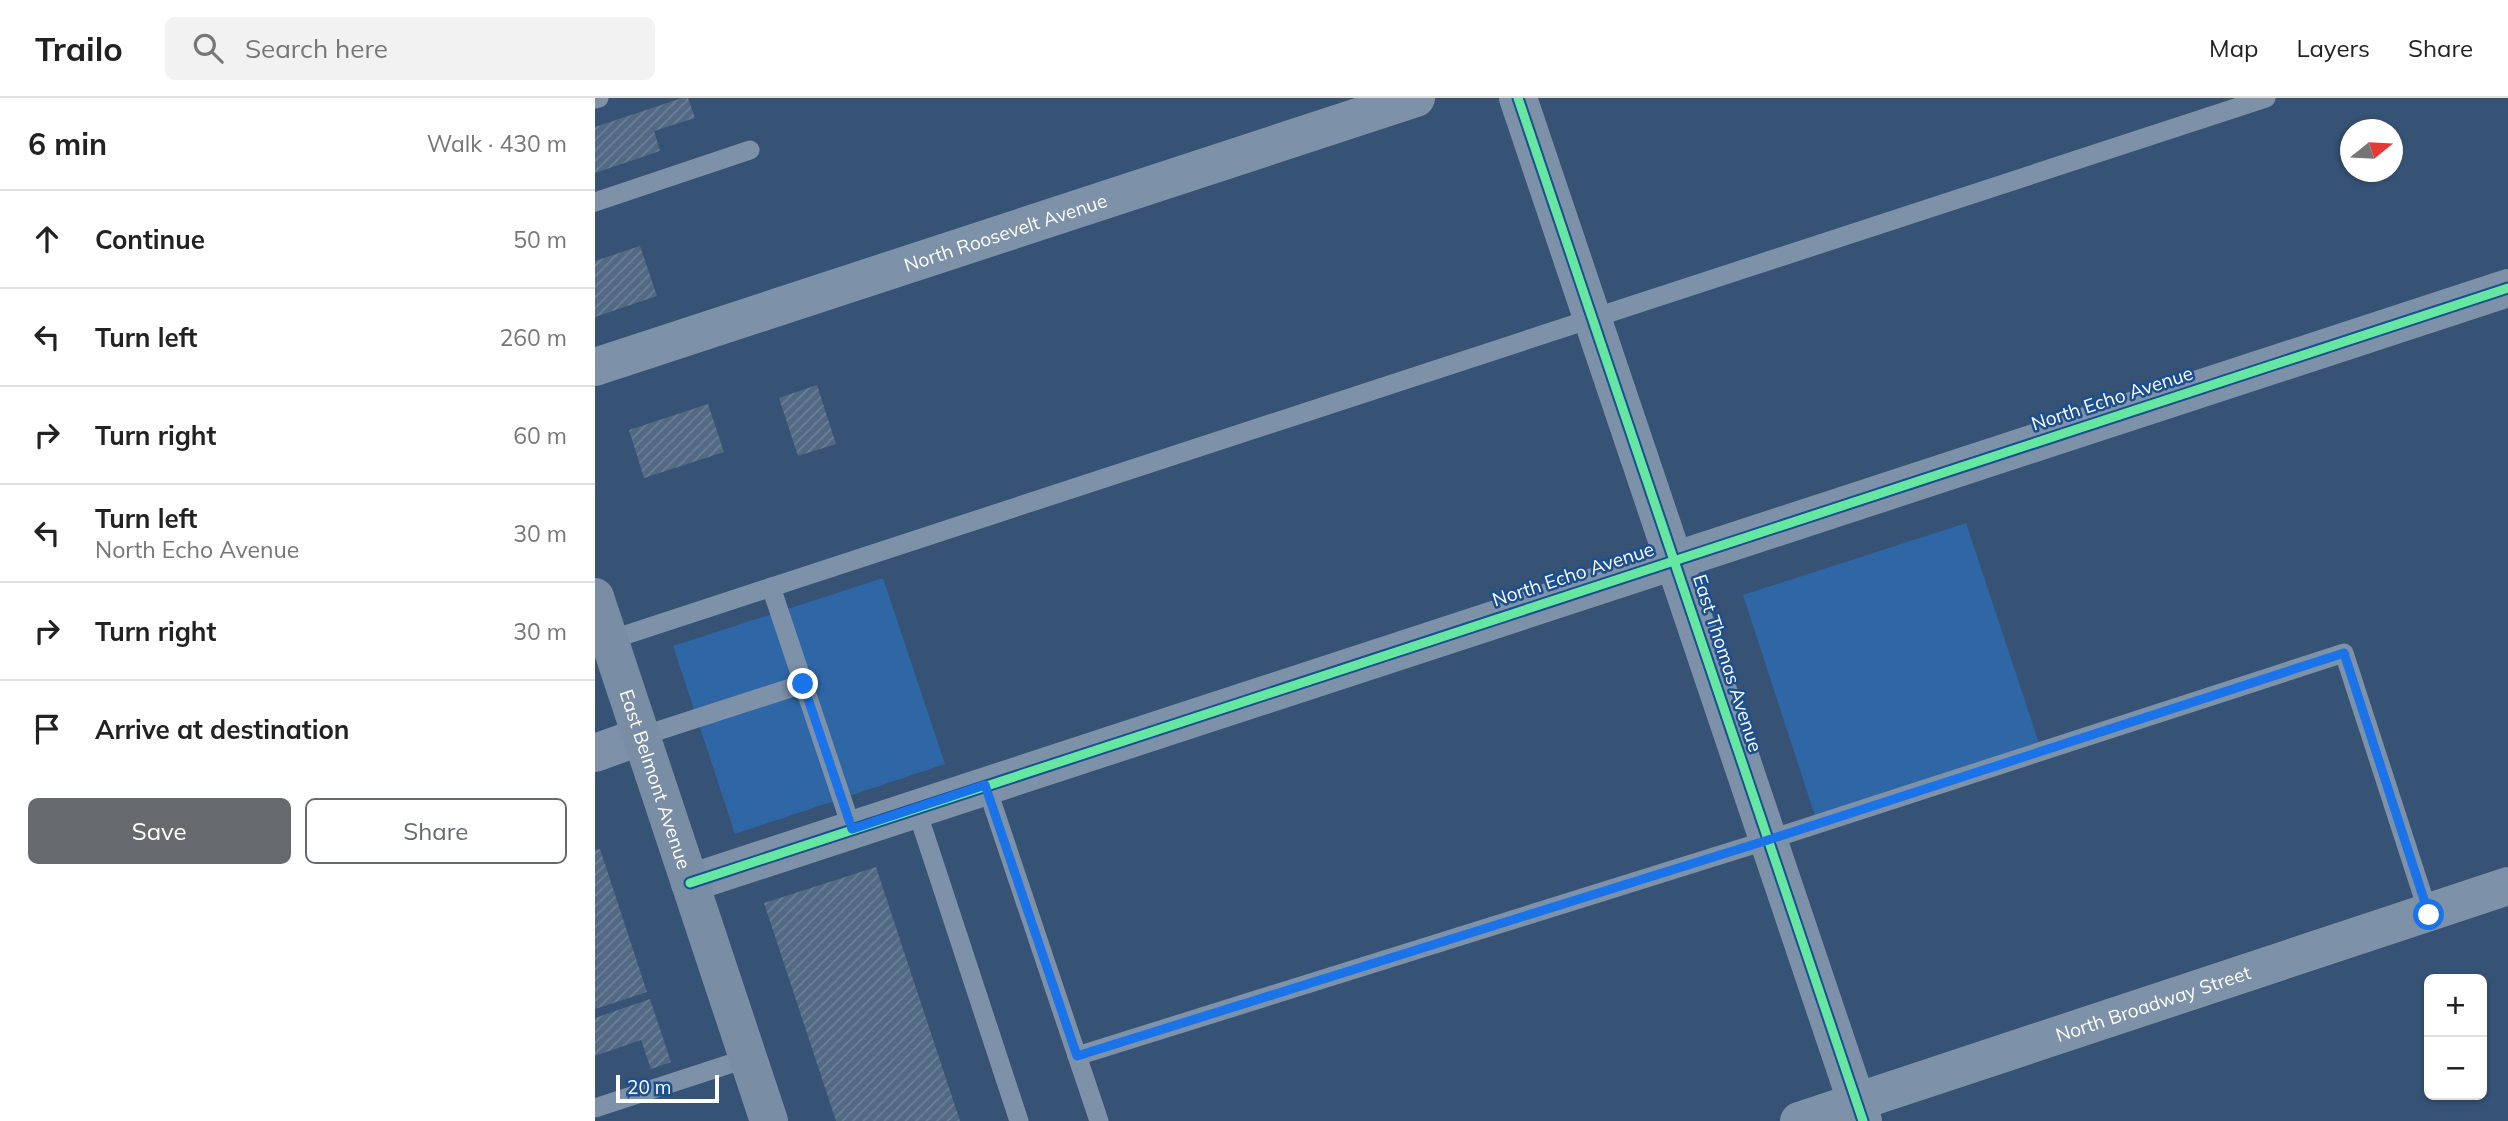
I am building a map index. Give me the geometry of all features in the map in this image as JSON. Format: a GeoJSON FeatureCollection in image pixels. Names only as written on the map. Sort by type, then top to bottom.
{"type":"FeatureCollection","features":[{"type":"Feature","properties":{"kind":"main road","name":"East Belmont Avenue"},"geometry":{"type":"LineString","coordinates":[[595,597],[769,1121]]}},
{"type":"Feature","properties":{"kind":"street","name":"North Roosevelt Avenue"},"geometry":{"type":"LineString","coordinates":[[595,367],[1416,98]]}},
{"type":"Feature","properties":{"kind":"street","name":"East Thomas Avenue"},"geometry":{"type":"LineString","coordinates":[[1518,98],[1859,1112]]}},
{"type":"Feature","properties":{"kind":"street","name":"North Echo Avenue"},"geometry":{"type":"LineString","coordinates":[[691,883],[2508,288]]}},
{"type":"Feature","properties":{"kind":"street"},"geometry":{"type":"LineString","coordinates":[[595,753],[642,737]]}},
{"type":"Feature","properties":{"kind":"street","name":"North Broadway Street"},"geometry":{"type":"LineString","coordinates":[[1799,1121],[1859,1112],[2508,886]]}},
{"type":"Feature","properties":{"kind":"lane"},"geometry":{"type":"LineString","coordinates":[[610,640],[2266,98]]}},
{"type":"Feature","properties":{"kind":"lane"},"geometry":{"type":"LineString","coordinates":[[595,202],[750,150]]}},
{"type":"Feature","properties":{"kind":"lane"},"geometry":{"type":"LineString","coordinates":[[771,587],[852,829]]}},
{"type":"Feature","properties":{"kind":"lane"},"geometry":{"type":"LineString","coordinates":[[1077,1056],[1768,840],[2344,653],[2429,915]]}},
{"type":"Feature","properties":{"kind":"lane"},"geometry":{"type":"LineString","coordinates":[[642,737],[803,684]]}},
{"type":"Feature","properties":{"kind":"lane"},"geometry":{"type":"LineString","coordinates":[[985,785],[1099,1121]]}},
{"type":"Feature","properties":{"kind":"lane"},"geometry":{"type":"LineString","coordinates":[[916,808],[1019,1121]]}},
{"type":"Feature","properties":{"kind":"lane"},"geometry":{"type":"LineString","coordinates":[[595,1108],[748,1058]]}},
{"type":"Feature","properties":{"kind":"shaded area"},"geometry":{"type":"Polygon","coordinates":[[[1966,523],[2040,746],[1816,819],[1743,595],[1966,523]]]}},
{"type":"Feature","properties":{"kind":"shaded area"},"geometry":{"type":"Polygon","coordinates":[[[883,578],[945,764],[735,834],[673,646],[883,578]]]}},
{"type":"Feature","properties":{"kind":"building"},"geometry":{"type":"Polygon","coordinates":[[[688,98],[695,118],[654,131],[660,151],[595,173],[595,127],[688,98]]]}},
{"type":"Feature","properties":{"kind":"building"},"geometry":{"type":"Polygon","coordinates":[[[640,246],[657,296],[595,317],[595,261],[640,246]]]}},
{"type":"Feature","properties":{"kind":"building"},"geometry":{"type":"Polygon","coordinates":[[[817,385],[836,444],[798,456],[779,398],[817,385]]]}},
{"type":"Feature","properties":{"kind":"building"},"geometry":{"type":"Polygon","coordinates":[[[708,404],[724,452],[644,478],[629,430],[708,404]]]}},
{"type":"Feature","properties":{"kind":"building"},"geometry":{"type":"Polygon","coordinates":[[[600,849],[647,992],[595,1009],[595,850],[600,849]]]}},
{"type":"Feature","properties":{"kind":"building"},"geometry":{"type":"Polygon","coordinates":[[[876,867],[960,1121],[836,1121],[764,903],[876,867]]]}},
{"type":"Feature","properties":{"kind":"building"},"geometry":{"type":"Polygon","coordinates":[[[650,999],[671,1062],[651,1069],[641,1040],[595,1056],[595,1018],[650,999]]]}},
{"type":"Feature","properties":{"kind":"cycle path"},"geometry":{"type":"LineString","coordinates":[[1518,98],[1863,1121]]}},
{"type":"Feature","properties":{"kind":"cycle path"},"geometry":{"type":"LineString","coordinates":[[690,883],[2508,288]]}},
{"type":"Feature","properties":{"kind":"route"},"geometry":{"type":"LineString","coordinates":[[803,684],[852,829],[985,785],[1077,1056],[1768,840],[2344,653],[2429,915]]}}]}
